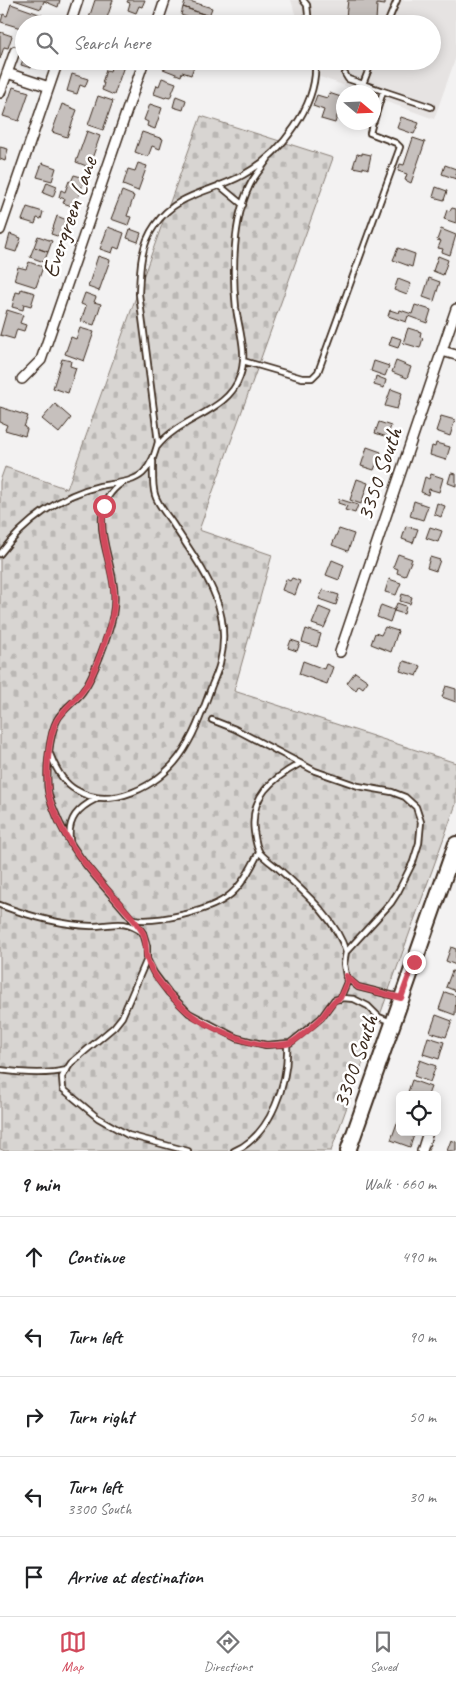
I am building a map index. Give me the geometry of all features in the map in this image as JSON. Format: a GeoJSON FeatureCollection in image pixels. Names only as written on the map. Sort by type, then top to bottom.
{"type":"FeatureCollection","features":[{"type":"Feature","properties":{"kind":"main road","name":"3300 South"},"geometry":{"type":"LineString","coordinates":[[348,1151],[456,844]]}},
{"type":"Feature","properties":{"kind":"street"},"geometry":{"type":"LineString","coordinates":[[73,15],[78,0]]}},
{"type":"Feature","properties":{"kind":"street"},"geometry":{"type":"LineString","coordinates":[[160,15],[165,0]]}},
{"type":"Feature","properties":{"kind":"street"},"geometry":{"type":"LineString","coordinates":[[0,93],[15,51]]}},
{"type":"Feature","properties":{"kind":"street"},"geometry":{"type":"LineString","coordinates":[[0,230],[55,70]]}},
{"type":"Feature","properties":{"kind":"street","name":"Evergreen Lane"},"geometry":{"type":"LineString","coordinates":[[22,380],[41,360],[141,70]]}},
{"type":"Feature","properties":{"kind":"street"},"geometry":{"type":"LineString","coordinates":[[7,73],[49,87]]}},
{"type":"Feature","properties":{"kind":"street","name":"3350 South"},"geometry":{"type":"LineString","coordinates":[[340,652],[456,309]]}},
{"type":"Feature","properties":{"kind":"street"},"geometry":{"type":"LineString","coordinates":[[442,351],[456,355]]}},
{"type":"Feature","properties":{"kind":"street"},"geometry":{"type":"LineString","coordinates":[[422,1151],[427,1136]]}},
{"type":"Feature","properties":{"kind":"lane"},"geometry":{"type":"LineString","coordinates":[[303,0],[307,5],[309,15]]}},
{"type":"Feature","properties":{"kind":"lane"},"geometry":{"type":"LineString","coordinates":[[307,5],[310,0]]}},
{"type":"Feature","properties":{"kind":"lane"},"geometry":{"type":"LineString","coordinates":[[391,15],[397,0]]}},
{"type":"Feature","properties":{"kind":"lane"},"geometry":{"type":"LineString","coordinates":[[155,452],[169,435],[186,422],[219,403],[232,391],[240,377],[243,361],[236,307],[234,259],[243,205],[249,186],[270,156],[297,124],[312,90],[316,70]]}},
{"type":"Feature","properties":{"kind":"lane"},"geometry":{"type":"LineString","coordinates":[[362,84],[368,70]]}},
{"type":"Feature","properties":{"kind":"lane"},"geometry":{"type":"LineString","coordinates":[[345,74],[348,79],[431,107]]}},
{"type":"Feature","properties":{"kind":"lane"},"geometry":{"type":"LineString","coordinates":[[381,97],[383,91]]}},
{"type":"Feature","properties":{"kind":"lane"},"geometry":{"type":"LineString","coordinates":[[243,361],[302,378],[312,378],[318,372],[400,147],[396,143],[370,133],[371,130]]}},
{"type":"Feature","properties":{"kind":"lane"},"geometry":{"type":"LineString","coordinates":[[49,752],[64,780],[75,790],[92,798],[109,799],[147,786],[162,775],[179,758],[193,735],[205,708],[220,663],[223,635],[220,610],[214,590],[205,574],[156,497],[152,479],[153,460],[158,442],[139,294],[142,256],[146,240],[166,211],[178,202],[244,175],[270,156]]}},
{"type":"Feature","properties":{"kind":"lane"},"geometry":{"type":"LineString","coordinates":[[219,185],[243,205]]}},
{"type":"Feature","properties":{"kind":"lane"},"geometry":{"type":"LineString","coordinates":[[153,460],[143,474],[114,489],[109,495],[101,519],[102,534],[114,581],[113,616],[88,682],[81,694],[58,718],[53,731],[49,752],[48,791],[60,826],[70,845],[92,874],[143,933],[147,946],[147,958],[122,1017],[114,1027],[82,1052],[71,1063],[62,1077],[63,1089],[98,1118],[128,1135],[188,1151]]}},
{"type":"Feature","properties":{"kind":"lane"},"geometry":{"type":"LineString","coordinates":[[0,554],[23,527],[60,502],[82,491],[123,483]]}},
{"type":"Feature","properties":{"kind":"lane"},"geometry":{"type":"LineString","coordinates":[[212,720],[242,732],[315,771],[358,786],[392,792],[405,797],[416,807],[421,822],[419,843],[406,877],[398,892],[376,921],[346,952]]}},
{"type":"Feature","properties":{"kind":"lane"},"geometry":{"type":"LineString","coordinates":[[299,764],[273,780],[256,803],[253,822],[255,839],[259,852],[301,890],[325,916],[342,941],[346,952],[344,964],[347,982],[340,998]]}},
{"type":"Feature","properties":{"kind":"lane"},"geometry":{"type":"LineString","coordinates":[[70,845],[69,832],[72,820],[80,807],[97,798]]}},
{"type":"Feature","properties":{"kind":"lane"},"geometry":{"type":"LineString","coordinates":[[132,919],[144,921],[186,914],[225,899],[242,882],[259,852]]}},
{"type":"Feature","properties":{"kind":"lane"},"geometry":{"type":"LineString","coordinates":[[0,905],[26,915],[58,922],[91,926],[131,925],[143,933]]}},
{"type":"Feature","properties":{"kind":"lane"},"geometry":{"type":"LineString","coordinates":[[147,958],[154,973],[169,993],[189,1013],[237,1038],[266,1045],[290,1043],[322,1018],[334,1000],[340,998],[354,1000],[368,1006],[379,1017],[392,1023]]}},
{"type":"Feature","properties":{"kind":"lane"},"geometry":{"type":"LineString","coordinates":[[346,976],[358,987],[401,998]]}},
{"type":"Feature","properties":{"kind":"lane"},"geometry":{"type":"LineString","coordinates":[[234,1151],[251,1142],[261,1132],[269,1118],[280,1095],[286,1072],[287,1044]]}},
{"type":"Feature","properties":{"kind":"lane"},"geometry":{"type":"LineString","coordinates":[[0,1070],[58,1072],[67,1070]]}},
{"type":"Feature","properties":{"kind":"shaded area"},"geometry":{"type":"Polygon","coordinates":[[[291,0],[456,0],[456,57],[434,119],[381,100],[381,85],[343,85],[312,74],[311,70],[441,70],[441,15],[295,15],[291,0]]]}},
{"type":"Feature","properties":{"kind":"green space"},"geometry":{"type":"Polygon","coordinates":[[[201,116],[333,158],[199,530],[272,555],[234,691],[456,763],[456,804],[331,1151],[5,1151],[0,1149],[0,481],[5,467],[67,489],[201,116]]]}},
{"type":"Feature","properties":{"kind":"building"},"geometry":{"type":"Polygon","coordinates":[[[14,0],[60,0],[58,7],[44,1],[41,9],[14,0]]]}},
{"type":"Feature","properties":{"kind":"building"},"geometry":{"type":"Polygon","coordinates":[[[95,0],[113,0],[108,15],[90,15],[95,0]]]}},
{"type":"Feature","properties":{"kind":"building"},"geometry":{"type":"Polygon","coordinates":[[[128,0],[145,0],[142,7],[139,6],[136,13],[128,10],[130,3],[127,2],[128,0]]]}},
{"type":"Feature","properties":{"kind":"building"},"geometry":{"type":"Polygon","coordinates":[[[186,0],[212,8],[209,15],[206,15],[183,7],[186,0]]]}},
{"type":"Feature","properties":{"kind":"building"},"geometry":{"type":"Polygon","coordinates":[[[348,0],[385,0],[385,5],[377,4],[376,15],[346,15],[348,0]]]}},
{"type":"Feature","properties":{"kind":"building"},"geometry":{"type":"Polygon","coordinates":[[[11,4],[42,15],[15,15],[15,26],[1,22],[3,14],[7,16],[11,4]]]}},
{"type":"Feature","properties":{"kind":"building"},"geometry":{"type":"Polygon","coordinates":[[[183,7],[206,15],[181,15],[183,7]]]}},
{"type":"Feature","properties":{"kind":"building"},"geometry":{"type":"Polygon","coordinates":[[[0,32],[12,36],[8,48],[4,47],[0,59],[0,32]]]}},
{"type":"Feature","properties":{"kind":"building"},"geometry":{"type":"Polygon","coordinates":[[[106,70],[123,70],[114,95],[102,90],[106,70]]]}},
{"type":"Feature","properties":{"kind":"building"},"geometry":{"type":"Polygon","coordinates":[[[166,70],[193,70],[191,75],[182,72],[181,76],[166,70]]]}},
{"type":"Feature","properties":{"kind":"building"},"geometry":{"type":"Polygon","coordinates":[[[72,74],[88,79],[85,87],[80,85],[77,94],[67,91],[72,74]]]}},
{"type":"Feature","properties":{"kind":"building"},"geometry":{"type":"Polygon","coordinates":[[[162,78],[176,83],[170,98],[154,94],[162,78]]]}},
{"type":"Feature","properties":{"kind":"building"},"geometry":{"type":"Polygon","coordinates":[[[13,87],[29,92],[19,121],[3,116],[13,87]]]}},
{"type":"Feature","properties":{"kind":"building"},"geometry":{"type":"Polygon","coordinates":[[[329,93],[336,95],[335,123],[321,119],[324,110],[313,106],[317,95],[327,98],[329,93]]]}},
{"type":"Feature","properties":{"kind":"building"},"geometry":{"type":"Polygon","coordinates":[[[98,96],[113,101],[103,130],[88,125],[98,96]]]}},
{"type":"Feature","properties":{"kind":"building"},"geometry":{"type":"Polygon","coordinates":[[[176,96],[186,100],[183,110],[173,107],[176,96]]]}},
{"type":"Feature","properties":{"kind":"building"},"geometry":{"type":"Polygon","coordinates":[[[62,104],[77,110],[67,137],[52,132],[62,104]]]}},
{"type":"Feature","properties":{"kind":"building"},"geometry":{"type":"Polygon","coordinates":[[[150,104],[162,108],[155,129],[147,126],[148,122],[144,120],[150,104]]]}},
{"type":"Feature","properties":{"kind":"building"},"geometry":{"type":"Polygon","coordinates":[[[401,117],[419,123],[414,134],[397,128],[401,117]]]}},
{"type":"Feature","properties":{"kind":"building"},"geometry":{"type":"Polygon","coordinates":[[[87,131],[100,136],[89,167],[76,162],[87,131]]]}},
{"type":"Feature","properties":{"kind":"building"},"geometry":{"type":"Polygon","coordinates":[[[142,132],[163,139],[160,149],[152,146],[148,157],[135,152],[142,132]]]}},
{"type":"Feature","properties":{"kind":"building"},"geometry":{"type":"Polygon","coordinates":[[[413,138],[425,142],[411,183],[405,180],[407,174],[398,171],[400,164],[404,165],[413,138]]]}},
{"type":"Feature","properties":{"kind":"building"},"geometry":{"type":"Polygon","coordinates":[[[0,147],[8,149],[5,161],[0,159],[0,147]]]}},
{"type":"Feature","properties":{"kind":"building"},"geometry":{"type":"Polygon","coordinates":[[[362,153],[371,155],[368,169],[353,167],[357,154],[362,155],[362,153]]]}},
{"type":"Feature","properties":{"kind":"building"},"geometry":{"type":"Polygon","coordinates":[[[42,163],[56,168],[52,181],[37,177],[42,163]]]}},
{"type":"Feature","properties":{"kind":"building"},"geometry":{"type":"Polygon","coordinates":[[[138,163],[147,166],[138,191],[123,185],[128,169],[135,171],[138,163]]]}},
{"type":"Feature","properties":{"kind":"building"},"geometry":{"type":"Polygon","coordinates":[[[445,165],[456,169],[456,179],[442,174],[445,165]]]}},
{"type":"Feature","properties":{"kind":"building"},"geometry":{"type":"Polygon","coordinates":[[[74,175],[85,178],[75,207],[63,203],[65,199],[59,197],[61,190],[65,192],[69,181],[71,182],[74,175]]]}},
{"type":"Feature","properties":{"kind":"building"},"geometry":{"type":"Polygon","coordinates":[[[47,182],[57,186],[53,197],[43,193],[47,182]]]}},
{"type":"Feature","properties":{"kind":"building"},"geometry":{"type":"Polygon","coordinates":[[[436,187],[447,191],[444,200],[433,197],[436,187]]]}},
{"type":"Feature","properties":{"kind":"building"},"geometry":{"type":"Polygon","coordinates":[[[122,191],[134,196],[127,216],[131,217],[128,225],[111,219],[122,191]]]}},
{"type":"Feature","properties":{"kind":"building"},"geometry":{"type":"Polygon","coordinates":[[[27,207],[43,212],[41,219],[37,218],[35,224],[22,220],[27,207]]]}},
{"type":"Feature","properties":{"kind":"building"},"geometry":{"type":"Polygon","coordinates":[[[452,208],[456,209],[456,223],[444,219],[447,210],[450,211],[452,208]]]}},
{"type":"Feature","properties":{"kind":"building"},"geometry":{"type":"Polygon","coordinates":[[[57,216],[69,221],[63,238],[51,234],[57,216]]]}},
{"type":"Feature","properties":{"kind":"building"},"geometry":{"type":"Polygon","coordinates":[[[108,227],[124,233],[119,249],[114,247],[112,253],[100,249],[108,227]]]}},
{"type":"Feature","properties":{"kind":"building"},"geometry":{"type":"Polygon","coordinates":[[[130,229],[141,233],[138,242],[127,238],[130,229]]]}},
{"type":"Feature","properties":{"kind":"building"},"geometry":{"type":"Polygon","coordinates":[[[441,229],[456,235],[450,255],[442,252],[443,249],[438,248],[441,241],[437,240],[441,229]]]}},
{"type":"Feature","properties":{"kind":"building"},"geometry":{"type":"Polygon","coordinates":[[[10,234],[21,238],[16,252],[6,249],[10,234]]]}},
{"type":"Feature","properties":{"kind":"building"},"geometry":{"type":"Polygon","coordinates":[[[38,236],[52,241],[48,252],[34,247],[38,236]]]}},
{"type":"Feature","properties":{"kind":"building"},"geometry":{"type":"Polygon","coordinates":[[[34,247],[48,252],[44,262],[30,257],[34,247]]]}},
{"type":"Feature","properties":{"kind":"building"},"geometry":{"type":"Polygon","coordinates":[[[398,248],[415,254],[412,267],[393,260],[398,248]]]}},
{"type":"Feature","properties":{"kind":"building"},"geometry":{"type":"Polygon","coordinates":[[[98,256],[110,260],[99,291],[88,287],[98,256]]]}},
{"type":"Feature","properties":{"kind":"building"},"geometry":{"type":"Polygon","coordinates":[[[438,256],[448,260],[443,275],[433,271],[438,256]]]}},
{"type":"Feature","properties":{"kind":"building"},"geometry":{"type":"Polygon","coordinates":[[[29,262],[43,267],[36,287],[14,280],[18,267],[26,269],[29,262]]]}},
{"type":"Feature","properties":{"kind":"building"},"geometry":{"type":"Polygon","coordinates":[[[429,278],[440,282],[434,301],[423,297],[429,278]]]}},
{"type":"Feature","properties":{"kind":"building"},"geometry":{"type":"Polygon","coordinates":[[[398,279],[411,284],[407,295],[394,290],[398,279]]]}},
{"type":"Feature","properties":{"kind":"building"},"geometry":{"type":"Polygon","coordinates":[[[21,289],[35,293],[31,306],[24,304],[23,310],[12,307],[16,292],[20,293],[21,289]]]}},
{"type":"Feature","properties":{"kind":"building"},"geometry":{"type":"Polygon","coordinates":[[[85,293],[96,297],[94,302],[101,304],[94,325],[81,321],[86,306],[81,304],[85,293]]]}},
{"type":"Feature","properties":{"kind":"building"},"geometry":{"type":"Polygon","coordinates":[[[415,305],[431,310],[427,323],[408,316],[406,322],[388,316],[390,310],[399,313],[400,310],[412,314],[415,305]]]}},
{"type":"Feature","properties":{"kind":"building"},"geometry":{"type":"Polygon","coordinates":[[[7,310],[23,315],[20,323],[26,325],[24,331],[17,329],[14,339],[0,335],[7,310]]]}},
{"type":"Feature","properties":{"kind":"building"},"geometry":{"type":"Polygon","coordinates":[[[80,328],[94,332],[84,361],[65,354],[71,337],[76,339],[80,328]]]}},
{"type":"Feature","properties":{"kind":"building"},"geometry":{"type":"Polygon","coordinates":[[[408,328],[421,332],[420,337],[423,338],[420,348],[403,343],[408,328]]]}},
{"type":"Feature","properties":{"kind":"building"},"geometry":{"type":"Polygon","coordinates":[[[392,336],[401,339],[398,348],[389,345],[392,336]]]}},
{"type":"Feature","properties":{"kind":"building"},"geometry":{"type":"Polygon","coordinates":[[[62,359],[71,361],[70,366],[76,368],[68,393],[53,388],[62,359]]]}},
{"type":"Feature","properties":{"kind":"building"},"geometry":{"type":"Polygon","coordinates":[[[374,361],[389,366],[385,376],[371,371],[374,361]]]}},
{"type":"Feature","properties":{"kind":"building"},"geometry":{"type":"Polygon","coordinates":[[[396,361],[411,367],[407,378],[392,372],[396,361]]]}},
{"type":"Feature","properties":{"kind":"building"},"geometry":{"type":"Polygon","coordinates":[[[376,376],[386,380],[384,388],[374,385],[376,376]]]}},
{"type":"Feature","properties":{"kind":"building"},"geometry":{"type":"Polygon","coordinates":[[[391,389],[402,393],[397,409],[385,406],[391,389]]]}},
{"type":"Feature","properties":{"kind":"building"},"geometry":{"type":"Polygon","coordinates":[[[55,404],[71,418],[59,433],[42,419],[55,404]]]}},
{"type":"Feature","properties":{"kind":"building"},"geometry":{"type":"Polygon","coordinates":[[[0,407],[28,416],[24,427],[27,429],[25,436],[5,430],[7,425],[0,422],[0,407]]]}},
{"type":"Feature","properties":{"kind":"building"},"geometry":{"type":"Polygon","coordinates":[[[441,416],[455,420],[450,436],[436,431],[441,416]]]}},
{"type":"Feature","properties":{"kind":"building"},"geometry":{"type":"Polygon","coordinates":[[[379,422],[391,426],[387,437],[375,433],[379,422]]]}},
{"type":"Feature","properties":{"kind":"building"},"geometry":{"type":"Polygon","coordinates":[[[436,443],[450,447],[446,460],[430,455],[432,446],[435,447],[436,443]]]}},
{"type":"Feature","properties":{"kind":"building"},"geometry":{"type":"Polygon","coordinates":[[[367,447],[381,452],[374,470],[361,466],[367,447]]]}},
{"type":"Feature","properties":{"kind":"building"},"geometry":{"type":"Polygon","coordinates":[[[451,473],[456,474],[456,486],[448,483],[451,473]]]}},
{"type":"Feature","properties":{"kind":"building"},"geometry":{"type":"Polygon","coordinates":[[[431,474],[443,478],[439,492],[429,489],[428,495],[421,492],[425,477],[429,479],[431,474]]]}},
{"type":"Feature","properties":{"kind":"building"},"geometry":{"type":"Polygon","coordinates":[[[357,479],[368,483],[361,504],[350,500],[357,479]]]}},
{"type":"Feature","properties":{"kind":"building"},"geometry":{"type":"Polygon","coordinates":[[[339,499],[358,505],[355,513],[345,510],[347,506],[338,503],[339,499]]]}},
{"type":"Feature","properties":{"kind":"building"},"geometry":{"type":"Polygon","coordinates":[[[414,501],[428,506],[423,520],[410,516],[414,501]]]}},
{"type":"Feature","properties":{"kind":"building"},"geometry":{"type":"Polygon","coordinates":[[[437,503],[445,506],[441,517],[434,514],[437,503]]]}},
{"type":"Feature","properties":{"kind":"building"},"geometry":{"type":"Polygon","coordinates":[[[406,526],[418,529],[413,543],[402,539],[406,526]]]}},
{"type":"Feature","properties":{"kind":"building"},"geometry":{"type":"Polygon","coordinates":[[[430,527],[442,531],[438,542],[426,538],[430,527]]]}},
{"type":"Feature","properties":{"kind":"building"},"geometry":{"type":"Polygon","coordinates":[[[339,529],[354,534],[348,551],[332,545],[339,529]]]}},
{"type":"Feature","properties":{"kind":"building"},"geometry":{"type":"Polygon","coordinates":[[[398,554],[412,559],[405,576],[397,573],[398,569],[393,567],[398,554]]]}},
{"type":"Feature","properties":{"kind":"building"},"geometry":{"type":"Polygon","coordinates":[[[430,557],[440,560],[436,571],[427,568],[430,557]]]}},
{"type":"Feature","properties":{"kind":"building"},"geometry":{"type":"Polygon","coordinates":[[[332,560],[344,565],[339,580],[326,575],[332,560]]]}},
{"type":"Feature","properties":{"kind":"building"},"geometry":{"type":"Polygon","coordinates":[[[292,578],[300,581],[295,595],[282,590],[286,579],[290,581],[292,578]]]}},
{"type":"Feature","properties":{"kind":"building"},"geometry":{"type":"Polygon","coordinates":[[[389,579],[401,583],[396,595],[385,592],[389,579]]]}},
{"type":"Feature","properties":{"kind":"building"},"geometry":{"type":"Polygon","coordinates":[[[323,590],[339,595],[336,605],[319,599],[323,590]]]}},
{"type":"Feature","properties":{"kind":"building"},"geometry":{"type":"Polygon","coordinates":[[[402,594],[412,597],[410,604],[400,601],[402,594]]]}},
{"type":"Feature","properties":{"kind":"building"},"geometry":{"type":"Polygon","coordinates":[[[397,603],[406,606],[404,614],[394,611],[397,603]]]}},
{"type":"Feature","properties":{"kind":"building"},"geometry":{"type":"Polygon","coordinates":[[[381,605],[394,610],[390,622],[377,617],[381,605]]]}},
{"type":"Feature","properties":{"kind":"building"},"geometry":{"type":"Polygon","coordinates":[[[319,607],[331,612],[324,628],[312,624],[319,607]]]}},
{"type":"Feature","properties":{"kind":"building"},"geometry":{"type":"Polygon","coordinates":[[[385,627],[398,631],[391,652],[371,644],[375,633],[381,635],[385,627]]]}},
{"type":"Feature","properties":{"kind":"building"},"geometry":{"type":"Polygon","coordinates":[[[306,629],[321,634],[317,647],[302,642],[306,629]]]}},
{"type":"Feature","properties":{"kind":"building"},"geometry":{"type":"Polygon","coordinates":[[[291,640],[300,643],[297,651],[288,648],[291,640]]]}},
{"type":"Feature","properties":{"kind":"building"},"geometry":{"type":"Polygon","coordinates":[[[303,661],[324,669],[326,664],[333,667],[327,684],[299,674],[303,661]]]}},
{"type":"Feature","properties":{"kind":"building"},"geometry":{"type":"Polygon","coordinates":[[[404,661],[421,666],[417,676],[400,671],[404,661]]]}},
{"type":"Feature","properties":{"kind":"building"},"geometry":{"type":"Polygon","coordinates":[[[355,672],[368,681],[363,688],[359,685],[356,690],[347,683],[355,672]]]}},
{"type":"Feature","properties":{"kind":"building"},"geometry":{"type":"Polygon","coordinates":[[[446,686],[456,689],[456,702],[442,697],[446,686]]]}},
{"type":"Feature","properties":{"kind":"building"},"geometry":{"type":"Polygon","coordinates":[[[451,947],[456,949],[456,965],[446,961],[451,947]]]}},
{"type":"Feature","properties":{"kind":"building"},"geometry":{"type":"Polygon","coordinates":[[[452,971],[456,972],[456,991],[446,987],[452,971]]]}},
{"type":"Feature","properties":{"kind":"building"},"geometry":{"type":"Polygon","coordinates":[[[445,992],[456,996],[455,1015],[439,1009],[445,992]]]}},
{"type":"Feature","properties":{"kind":"building"},"geometry":{"type":"Polygon","coordinates":[[[436,1015],[452,1021],[446,1037],[430,1032],[436,1015]]]}},
{"type":"Feature","properties":{"kind":"building"},"geometry":{"type":"Polygon","coordinates":[[[428,1037],[444,1042],[439,1059],[423,1054],[428,1037]]]}},
{"type":"Feature","properties":{"kind":"building"},"geometry":{"type":"Polygon","coordinates":[[[420,1060],[436,1066],[430,1082],[414,1076],[420,1060]]]}},
{"type":"Feature","properties":{"kind":"building"},"geometry":{"type":"Polygon","coordinates":[[[412,1080],[431,1087],[430,1091],[408,1091],[412,1080]]]}},
{"type":"Feature","properties":{"kind":"building"},"geometry":{"type":"Polygon","coordinates":[[[396,1126],[396,1136],[414,1136],[410,1147],[391,1140],[396,1126]]]}},
{"type":"Feature","properties":{"kind":"building"},"geometry":{"type":"Polygon","coordinates":[[[451,1140],[456,1142],[456,1151],[447,1151],[451,1140]]]}},
{"type":"Feature","properties":{"kind":"route"},"geometry":{"type":"LineString","coordinates":[[104,506],[101,519],[102,534],[114,581],[113,616],[88,682],[81,694],[58,718],[53,731],[49,752],[48,791],[60,826],[70,845],[92,874],[116,899],[143,933],[147,946],[147,958],[154,973],[169,993],[189,1013],[237,1038],[266,1045],[290,1043],[322,1018],[334,1000],[340,998],[347,982],[346,976],[358,987],[372,992],[388,993],[401,998],[414,962]]}}]}
